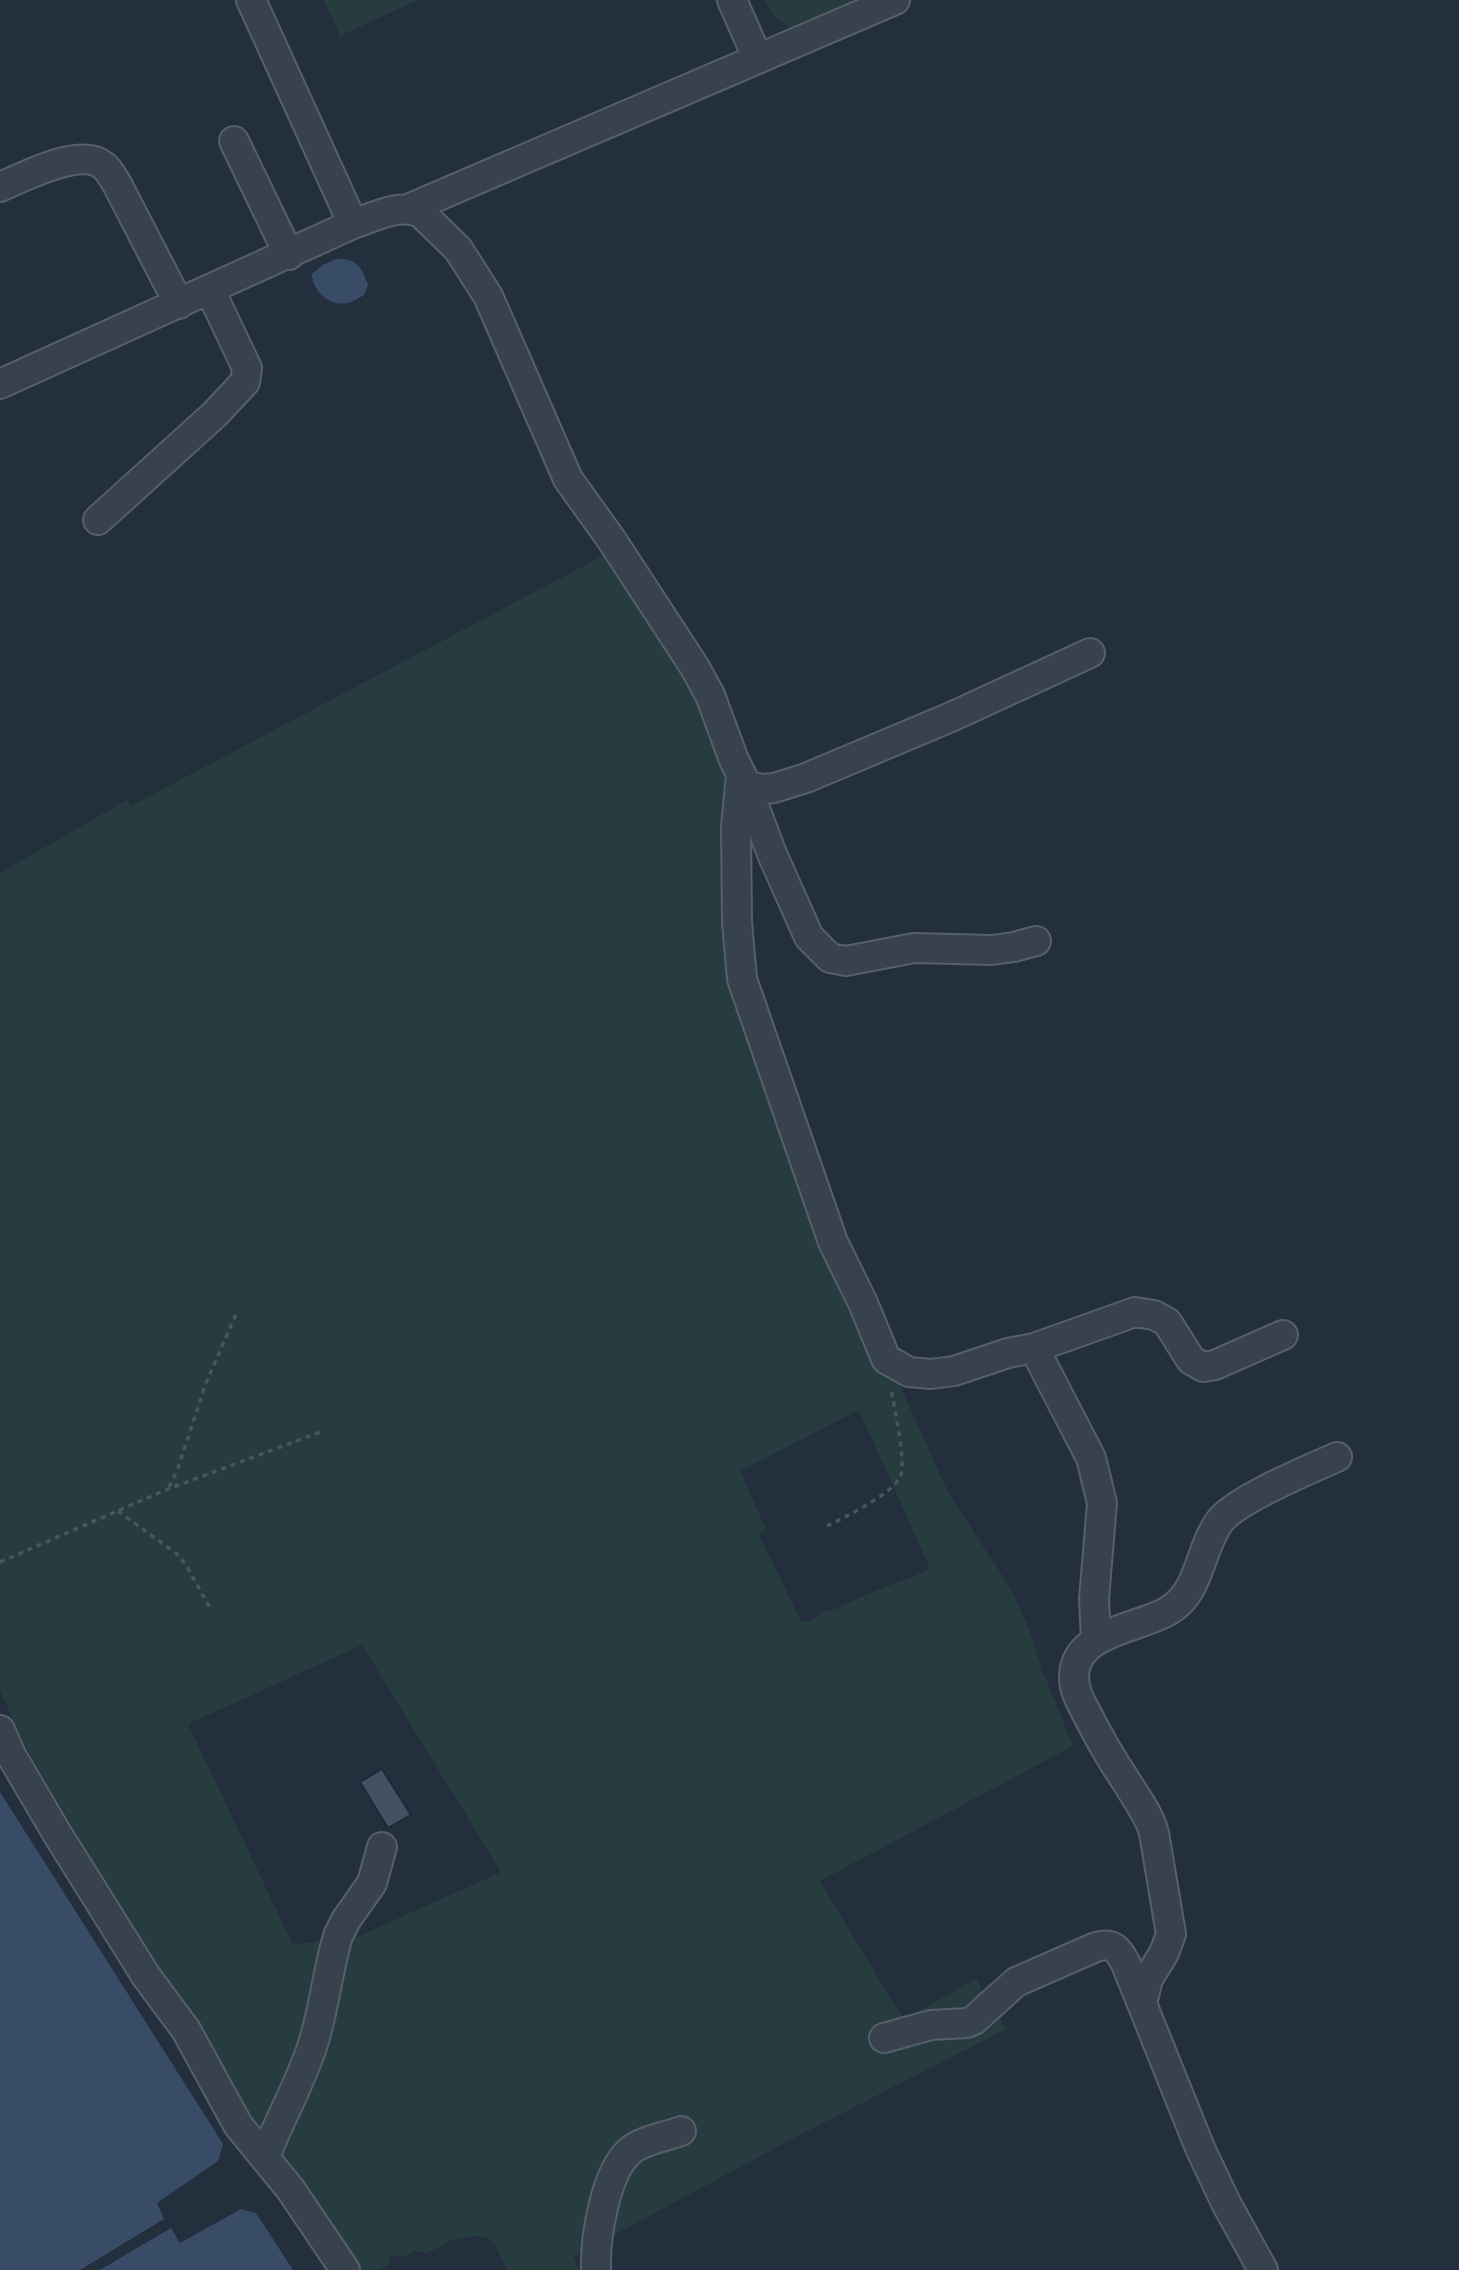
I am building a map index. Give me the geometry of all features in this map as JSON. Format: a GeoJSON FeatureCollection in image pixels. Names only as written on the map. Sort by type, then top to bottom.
{"type":"FeatureCollection","features":[{"type":"Feature","properties":{"kind":"lane"},"geometry":{"type":"LineString","coordinates":[[251,0],[353,225]]}},
{"type":"Feature","properties":{"kind":"lane"},"geometry":{"type":"LineString","coordinates":[[732,0],[758,59]]}},
{"type":"Feature","properties":{"kind":"lane"},"geometry":{"type":"LineString","coordinates":[[0,384],[353,225],[384,213],[408,209],[895,0]]}},
{"type":"Feature","properties":{"kind":"lane"},"geometry":{"type":"LineString","coordinates":[[234,141],[289,255]]}},
{"type":"Feature","properties":{"kind":"lane"},"geometry":{"type":"LineString","coordinates":[[0,187],[66,160],[84,159],[104,166],[117,184],[179,304]]}},
{"type":"Feature","properties":{"kind":"lane"},"geometry":{"type":"LineString","coordinates":[[408,209],[421,213],[458,249],[473,270],[488,296],[568,479],[611,539],[710,695],[772,854],[809,937],[830,958],[846,961],[914,948],[992,950],[1035,941]]}},
{"type":"Feature","properties":{"kind":"lane"},"geometry":{"type":"LineString","coordinates":[[98,520],[225,405],[245,382],[247,368],[210,290]]}},
{"type":"Feature","properties":{"kind":"lane"},"geometry":{"type":"LineString","coordinates":[[743,778],[761,789],[775,788],[806,778],[951,718],[1090,653]]}},
{"type":"Feature","properties":{"kind":"lane"},"geometry":{"type":"LineString","coordinates":[[743,778],[736,827],[737,922],[742,979],[832,1242],[863,1303],[886,1359],[909,1372],[941,1373],[1034,1348],[1135,1312],[1154,1315],[1167,1322],[1191,1360],[1203,1367],[1215,1365],[1283,1335]]}},
{"type":"Feature","properties":{"kind":"lane"},"geometry":{"type":"LineString","coordinates":[[1034,1348],[1091,1458],[1102,1503],[1094,1599],[1096,1639]]}},
{"type":"Feature","properties":{"kind":"lane"},"geometry":{"type":"LineString","coordinates":[[1142,2004],[1147,1979],[1169,1942],[1171,1925],[1152,1824],[1100,1741],[1075,1689],[1074,1671],[1077,1660],[1096,1639],[1146,1622],[1177,1605],[1191,1589],[1214,1530],[1231,1510],[1337,1457]]}},
{"type":"Feature","properties":{"kind":"lane"},"geometry":{"type":"LineString","coordinates":[[0,1730],[32,1789],[124,1941],[209,2068],[238,2125],[321,2232],[345,2270]]}},
{"type":"Feature","properties":{"kind":"lane"},"geometry":{"type":"LineString","coordinates":[[265,2157],[313,2046],[338,1936],[372,1883],[382,1847]]}},
{"type":"Feature","properties":{"kind":"lane"},"geometry":{"type":"LineString","coordinates":[[884,2038],[931,2025],[967,2023],[974,2020],[1016,1982],[1103,1945],[1115,1947],[1142,2004],[1200,2148],[1226,2203],[1263,2270]]}},
{"type":"Feature","properties":{"kind":"lane"},"geometry":{"type":"LineString","coordinates":[[596,2270],[598,2226],[610,2186],[625,2157],[635,2148],[681,2131]]}},
{"type":"Feature","properties":{"kind":"path"},"geometry":{"type":"LineString","coordinates":[[168,1489],[177,1471],[206,1383],[237,1312]]}},
{"type":"Feature","properties":{"kind":"path"},"geometry":{"type":"LineString","coordinates":[[827,1527],[866,1506],[896,1483],[902,1474],[899,1437],[886,1359]]}},
{"type":"Feature","properties":{"kind":"path"},"geometry":{"type":"LineString","coordinates":[[0,1562],[168,1489],[323,1431]]}},
{"type":"Feature","properties":{"kind":"path"},"geometry":{"type":"LineString","coordinates":[[118,1511],[177,1554],[187,1565],[210,1608]]}},
{"type":"Feature","properties":{"kind":"green space"},"geometry":{"type":"Polygon","coordinates":[[[324,0],[418,0],[340,36],[324,0]]]}},
{"type":"Feature","properties":{"kind":"green space"},"geometry":{"type":"Polygon","coordinates":[[[765,0],[857,0],[791,28],[775,18],[765,0]]]}},
{"type":"Feature","properties":{"kind":"green space"},"geometry":{"type":"Polygon","coordinates":[[[610,552],[684,660],[722,753],[727,797],[725,887],[836,1263],[900,1386],[949,1494],[1011,1589],[1073,1746],[820,1881],[899,2012],[906,2018],[976,1979],[1006,2029],[798,2136],[573,2257],[579,2270],[507,2270],[495,2245],[486,2238],[476,2236],[454,2239],[427,2253],[414,2251],[403,2257],[389,2256],[391,2264],[379,2270],[352,2270],[261,2130],[253,2126],[187,2012],[124,1914],[24,1744],[0,1691],[0,873],[127,800],[131,806],[610,552]],[[859,1410],[740,1471],[766,1529],[759,1535],[802,1623],[814,1619],[823,1611],[836,1609],[926,1571],[929,1566],[859,1410]],[[362,1645],[188,1724],[293,1945],[326,1940],[348,1941],[501,1872],[362,1645]]]}},
{"type":"Feature","properties":{"kind":"water"},"geometry":{"type":"Polygon","coordinates":[[[336,259],[349,260],[357,265],[368,285],[364,295],[341,304],[329,300],[319,292],[312,274],[336,259]]]}},
{"type":"Feature","properties":{"kind":"water"},"geometry":{"type":"Polygon","coordinates":[[[0,1792],[223,2144],[218,2161],[157,2203],[164,2219],[80,2270],[0,2270],[0,1792]]]}},
{"type":"Feature","properties":{"kind":"water"},"geometry":{"type":"Polygon","coordinates":[[[241,2209],[256,2213],[293,2270],[100,2270],[171,2228],[180,2243],[241,2209]]]}},
{"type":"Feature","properties":{"kind":"building"},"geometry":{"type":"Polygon","coordinates":[[[382,1769],[411,1815],[388,1828],[360,1782],[382,1769]]]}}]}
